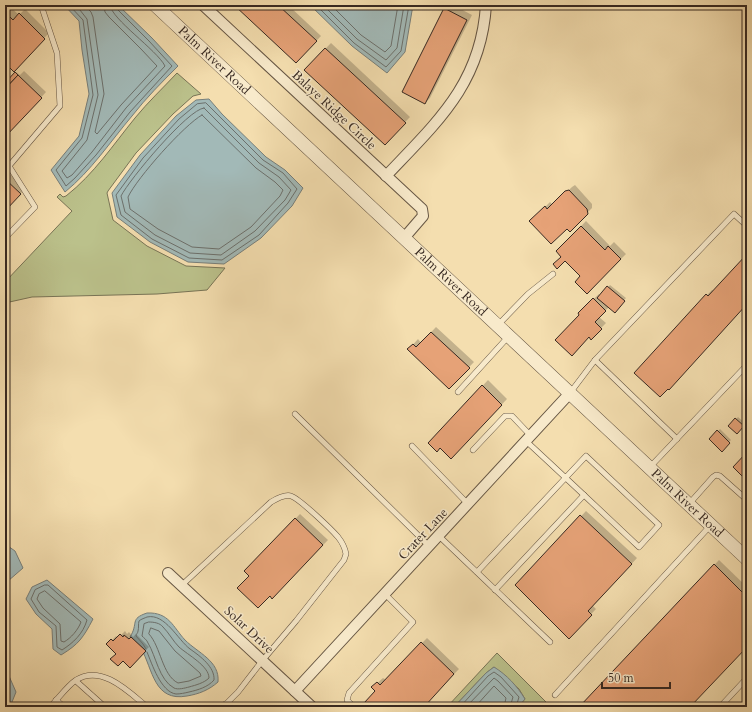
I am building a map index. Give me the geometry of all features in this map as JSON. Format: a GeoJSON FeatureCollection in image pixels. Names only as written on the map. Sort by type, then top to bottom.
{"type":"FeatureCollection","features":[{"type":"Feature","properties":{"kind":"street","name":"Palm River Road"},"geometry":{"type":"LineString","coordinates":[[155,5],[649,468],[711,525],[745,552]]}},
{"type":"Feature","properties":{"kind":"street","name":"Balaye Ridge Circle"},"geometry":{"type":"LineString","coordinates":[[202,5],[422,209],[423,213],[420,219],[404,238]]}},
{"type":"Feature","properties":{"kind":"street"},"geometry":{"type":"LineString","coordinates":[[386,176],[451,104],[465,82],[481,44],[486,5]]}},
{"type":"Feature","properties":{"kind":"street","name":"Crater Lane"},"geometry":{"type":"LineString","coordinates":[[295,691],[570,393]]}},
{"type":"Feature","properties":{"kind":"street","name":"Solar Drive"},"geometry":{"type":"LineString","coordinates":[[168,573],[312,707]]}},
{"type":"Feature","properties":{"kind":"lane"},"geometry":{"type":"LineString","coordinates":[[5,238],[35,207],[8,166],[60,106],[57,53],[41,5]]}},
{"type":"Feature","properties":{"kind":"lane"},"geometry":{"type":"LineString","coordinates":[[570,393],[594,360],[734,214],[747,226]]}},
{"type":"Feature","properties":{"kind":"lane"},"geometry":{"type":"LineString","coordinates":[[497,325],[528,294],[553,274]]}},
{"type":"Feature","properties":{"kind":"lane"},"geometry":{"type":"LineString","coordinates":[[458,392],[509,336]]}},
{"type":"Feature","properties":{"kind":"lane"},"geometry":{"type":"LineString","coordinates":[[594,360],[677,439]]}},
{"type":"Feature","properties":{"kind":"lane"},"geometry":{"type":"LineString","coordinates":[[649,468],[747,365]]}},
{"type":"Feature","properties":{"kind":"lane"},"geometry":{"type":"LineString","coordinates":[[295,414],[429,546]]}},
{"type":"Feature","properties":{"kind":"lane"},"geometry":{"type":"LineString","coordinates":[[473,450],[505,416],[512,416],[529,439],[565,478],[639,547],[659,525],[586,456],[565,478],[477,572]]}},
{"type":"Feature","properties":{"kind":"lane"},"geometry":{"type":"LineString","coordinates":[[412,446],[468,504]]}},
{"type":"Feature","properties":{"kind":"lane"},"geometry":{"type":"LineString","coordinates":[[688,504],[716,475],[720,476],[747,500]]}},
{"type":"Feature","properties":{"kind":"lane"},"geometry":{"type":"LineString","coordinates":[[495,590],[584,495]]}},
{"type":"Feature","properties":{"kind":"lane"},"geometry":{"type":"LineString","coordinates":[[182,586],[275,499],[284,496],[291,496],[312,512],[338,537],[345,548],[346,554],[344,560],[238,692],[227,703],[220,707]]}},
{"type":"Feature","properties":{"kind":"lane"},"geometry":{"type":"LineString","coordinates":[[555,695],[711,525]]}},
{"type":"Feature","properties":{"kind":"lane"},"geometry":{"type":"LineString","coordinates":[[439,536],[550,642]]}},
{"type":"Feature","properties":{"kind":"lane"},"geometry":{"type":"LineString","coordinates":[[354,707],[347,700],[348,693],[413,622],[385,594]]}},
{"type":"Feature","properties":{"kind":"lane"},"geometry":{"type":"LineString","coordinates":[[50,707],[76,680],[87,676],[98,676],[109,680],[122,687],[147,707]]}},
{"type":"Feature","properties":{"kind":"lane"},"geometry":{"type":"LineString","coordinates":[[720,707],[747,678]]}},
{"type":"Feature","properties":{"kind":"lane"},"geometry":{"type":"LineString","coordinates":[[76,680],[105,707]]}},
{"type":"Feature","properties":{"kind":"lane"},"geometry":{"type":"LineString","coordinates":[[56,700],[64,707]]}},
{"type":"Feature","properties":{"kind":"green space"},"geometry":{"type":"Polygon","coordinates":[[[177,73],[201,94],[193,96],[173,114],[136,153],[108,191],[107,193],[113,220],[147,246],[186,266],[225,268],[207,290],[157,294],[32,297],[5,303],[5,282],[72,211],[57,197],[60,194],[63,197],[66,196],[86,178],[140,112],[177,73]]]}},
{"type":"Feature","properties":{"kind":"green space"},"geometry":{"type":"Polygon","coordinates":[[[497,653],[551,707],[518,707],[525,699],[519,689],[494,667],[486,673],[454,707],[447,707],[497,653]]]}},
{"type":"Feature","properties":{"kind":"water"},"geometry":{"type":"Polygon","coordinates":[[[64,5],[118,5],[178,66],[143,103],[92,166],[65,192],[51,170],[79,136],[89,94],[79,21],[64,5]]]}},
{"type":"Feature","properties":{"kind":"water"},"geometry":{"type":"Polygon","coordinates":[[[310,5],[413,5],[405,52],[387,73],[352,46],[310,5]]]}},
{"type":"Feature","properties":{"kind":"water"},"geometry":{"type":"Polygon","coordinates":[[[209,99],[222,114],[266,157],[285,170],[303,188],[292,206],[261,238],[224,264],[188,262],[150,242],[117,217],[112,193],[140,155],[176,116],[196,100],[209,99]]]}},
{"type":"Feature","properties":{"kind":"water"},"geometry":{"type":"Polygon","coordinates":[[[5,544],[15,551],[23,568],[8,581],[5,580],[5,544]]]}},
{"type":"Feature","properties":{"kind":"water"},"geometry":{"type":"Polygon","coordinates":[[[47,580],[93,619],[80,640],[61,655],[53,649],[52,629],[36,614],[26,599],[32,587],[47,580]]]}},
{"type":"Feature","properties":{"kind":"water"},"geometry":{"type":"Polygon","coordinates":[[[147,613],[161,615],[170,621],[185,640],[207,658],[216,668],[218,682],[204,691],[187,696],[176,697],[161,689],[152,674],[141,648],[130,637],[138,617],[147,613]]]}},
{"type":"Feature","properties":{"kind":"water"},"geometry":{"type":"Polygon","coordinates":[[[494,667],[511,681],[525,699],[518,707],[454,707],[486,673],[494,667]]]}},
{"type":"Feature","properties":{"kind":"water"},"geometry":{"type":"Polygon","coordinates":[[[5,672],[9,676],[16,692],[10,707],[5,707],[5,672]]]}},
{"type":"Feature","properties":{"kind":"building"},"geometry":{"type":"Polygon","coordinates":[[[234,5],[278,5],[317,41],[296,63],[234,5]]]}},
{"type":"Feature","properties":{"kind":"building"},"geometry":{"type":"Polygon","coordinates":[[[444,8],[467,20],[425,104],[402,92],[444,8]]]}},
{"type":"Feature","properties":{"kind":"building"},"geometry":{"type":"Polygon","coordinates":[[[5,12],[13,20],[19,13],[45,39],[14,72],[5,63],[5,12]]]}},
{"type":"Feature","properties":{"kind":"building"},"geometry":{"type":"Polygon","coordinates":[[[325,48],[406,123],[385,145],[304,70],[325,48]]]}},
{"type":"Feature","properties":{"kind":"building"},"geometry":{"type":"Polygon","coordinates":[[[15,72],[18,75],[5,89],[5,83],[15,72]]]}},
{"type":"Feature","properties":{"kind":"building"},"geometry":{"type":"Polygon","coordinates":[[[18,75],[42,98],[5,137],[5,89],[18,75]]]}},
{"type":"Feature","properties":{"kind":"building"},"geometry":{"type":"Polygon","coordinates":[[[5,179],[21,194],[5,211],[5,179]]]}},
{"type":"Feature","properties":{"kind":"building"},"geometry":{"type":"Polygon","coordinates":[[[569,190],[587,209],[588,214],[570,232],[567,229],[551,244],[529,221],[545,206],[547,209],[565,191],[569,190]]]}},
{"type":"Feature","properties":{"kind":"building"},"geometry":{"type":"Polygon","coordinates":[[[581,226],[605,250],[608,246],[621,259],[587,294],[575,282],[580,276],[565,261],[557,269],[553,264],[561,257],[556,251],[581,226]]]}},
{"type":"Feature","properties":{"kind":"building"},"geometry":{"type":"Polygon","coordinates":[[[747,254],[747,304],[669,390],[668,389],[660,397],[634,373],[706,294],[708,296],[747,254]]]}},
{"type":"Feature","properties":{"kind":"building"},"geometry":{"type":"Polygon","coordinates":[[[607,286],[625,301],[615,313],[597,298],[607,286]]]}},
{"type":"Feature","properties":{"kind":"building"},"geometry":{"type":"Polygon","coordinates":[[[593,298],[606,311],[595,322],[602,329],[591,340],[589,337],[572,356],[555,340],[593,298]]]}},
{"type":"Feature","properties":{"kind":"building"},"geometry":{"type":"Polygon","coordinates":[[[431,332],[470,368],[449,389],[407,349],[413,344],[416,347],[431,332]]]}},
{"type":"Feature","properties":{"kind":"building"},"geometry":{"type":"Polygon","coordinates":[[[482,385],[502,405],[451,459],[440,448],[437,452],[428,443],[482,385]]]}},
{"type":"Feature","properties":{"kind":"building"},"geometry":{"type":"Polygon","coordinates":[[[735,418],[744,426],[737,434],[728,426],[735,418]]]}},
{"type":"Feature","properties":{"kind":"building"},"geometry":{"type":"Polygon","coordinates":[[[717,430],[730,443],[722,452],[709,439],[717,430]]]}},
{"type":"Feature","properties":{"kind":"building"},"geometry":{"type":"Polygon","coordinates":[[[747,452],[747,481],[733,467],[747,452]]]}},
{"type":"Feature","properties":{"kind":"building"},"geometry":{"type":"Polygon","coordinates":[[[580,515],[632,564],[588,611],[592,615],[569,639],[515,585],[580,515]]]}},
{"type":"Feature","properties":{"kind":"building"},"geometry":{"type":"Polygon","coordinates":[[[295,518],[323,545],[272,599],[270,596],[258,608],[237,588],[249,576],[244,571],[295,518]]]}},
{"type":"Feature","properties":{"kind":"building"},"geometry":{"type":"Polygon","coordinates":[[[714,564],[747,597],[747,647],[690,707],[579,707],[714,564]]]}},
{"type":"Feature","properties":{"kind":"building"},"geometry":{"type":"Polygon","coordinates":[[[120,634],[129,639],[131,637],[146,651],[130,668],[123,661],[118,666],[110,659],[116,654],[106,644],[111,639],[113,641],[120,634]]]}},
{"type":"Feature","properties":{"kind":"building"},"geometry":{"type":"Polygon","coordinates":[[[421,642],[454,674],[424,707],[368,707],[364,703],[375,691],[371,687],[377,682],[380,685],[421,642]]]}}]}
